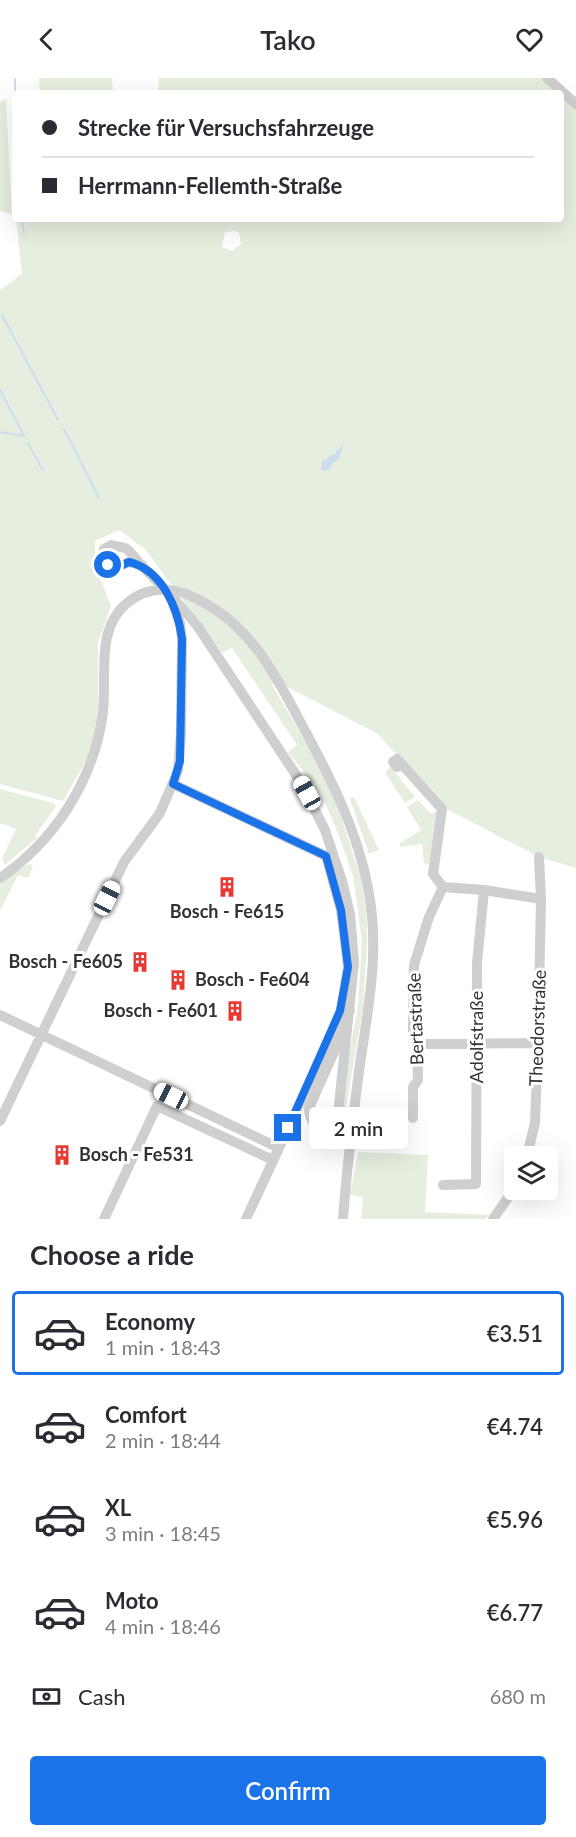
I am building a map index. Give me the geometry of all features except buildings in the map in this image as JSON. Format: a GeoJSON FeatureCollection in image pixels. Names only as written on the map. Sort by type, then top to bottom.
{"type":"FeatureCollection","features":[{"type":"Feature","properties":{"kind":"street"},"geometry":{"type":"LineString","coordinates":[[547,78],[560,90]]}},
{"type":"Feature","properties":{"kind":"street"},"geometry":{"type":"LineString","coordinates":[[564,93],[576,104]]}},
{"type":"Feature","properties":{"kind":"street"},"geometry":{"type":"LineString","coordinates":[[141,565],[188,614],[214,649],[300,781],[325,830],[342,880],[350,914],[354,963],[350,1010],[344,1071],[338,1114],[335,1123],[329,1127],[322,1127],[314,1124],[309,1118],[309,1108],[343,1032],[350,1010]]}},
{"type":"Feature","properties":{"kind":"street"},"geometry":{"type":"LineString","coordinates":[[0,878],[25,858],[54,827],[85,778],[99,739],[103,717],[105,646],[112,621],[125,604],[148,591],[161,588],[184,593],[224,615],[250,640],[263,657],[339,796],[363,868],[372,913],[374,960],[370,1004],[348,1152],[343,1219]]}},
{"type":"Feature","properties":{"kind":"street"},"geometry":{"type":"LineString","coordinates":[[0,1121],[124,862],[160,813],[173,784],[180,761],[182,639],[180,623],[170,595]]}},
{"type":"Feature","properties":{"kind":"street"},"geometry":{"type":"LineString","coordinates":[[402,765],[442,809],[434,874],[443,887],[484,890],[541,899]]}},
{"type":"Feature","properties":{"kind":"street"},"geometry":{"type":"LineString","coordinates":[[173,784],[326,856],[341,910],[348,967],[340,1011],[329,1040],[246,1219]]}},
{"type":"Feature","properties":{"kind":"street","name":"Theodorstraße"},"geometry":{"type":"LineString","coordinates":[[530,1146],[535,1124],[538,1043],[541,899],[539,857]]}},
{"type":"Feature","properties":{"kind":"street","name":"Bertastraße"},"geometry":{"type":"LineString","coordinates":[[413,1118],[413,1087],[418,1080],[417,1044],[413,1031],[414,964],[429,917],[443,887]]}},
{"type":"Feature","properties":{"kind":"street","name":"Adolfstraße"},"geometry":{"type":"LineString","coordinates":[[443,1185],[476,1185],[477,954],[484,890]]}},
{"type":"Feature","properties":{"kind":"street"},"geometry":{"type":"LineString","coordinates":[[0,1015],[279,1148]]}},
{"type":"Feature","properties":{"kind":"street"},"geometry":{"type":"LineString","coordinates":[[417,1044],[538,1043]]}},
{"type":"Feature","properties":{"kind":"street"},"geometry":{"type":"LineString","coordinates":[[329,1065],[338,1062],[344,1071]]}},
{"type":"Feature","properties":{"kind":"street"},"geometry":{"type":"LineString","coordinates":[[104,1219],[157,1106],[273,1160]]}},
{"type":"Feature","properties":{"kind":"street"},"geometry":{"type":"LineString","coordinates":[[493,1219],[507,1200]]}},
{"type":"Feature","properties":{"kind":"shaded area"},"geometry":{"type":"Polygon","coordinates":[[[39,78],[112,78],[113,90],[40,90],[39,78]]]}},
{"type":"Feature","properties":{"kind":"shaded area"},"geometry":{"type":"Polygon","coordinates":[[[159,78],[542,78],[556,90],[158,90],[159,78]]]}},
{"type":"Feature","properties":{"kind":"shaded area"},"geometry":{"type":"Polygon","coordinates":[[[564,98],[576,108],[576,868],[539,857],[445,808],[378,734],[276,681],[272,685],[333,793],[360,875],[366,910],[367,943],[363,1008],[338,1155],[347,1066],[358,1006],[362,941],[353,876],[339,836],[322,795],[288,752],[297,745],[232,648],[222,653],[145,549],[119,530],[95,541],[95,565],[111,606],[98,643],[98,727],[89,755],[63,801],[0,784],[0,290],[22,274],[16,222],[564,222],[564,98]],[[225,232],[222,247],[232,251],[241,244],[239,233],[225,232]]]}},
{"type":"Feature","properties":{"kind":"shaded area"},"geometry":{"type":"Polygon","coordinates":[[[6,99],[12,215],[0,211],[0,102],[6,99]]]}},
{"type":"Feature","properties":{"kind":"shaded area"},"geometry":{"type":"Polygon","coordinates":[[[390,766],[415,797],[405,803],[385,773],[390,766]]]}},
{"type":"Feature","properties":{"kind":"shaded area"},"geometry":{"type":"Polygon","coordinates":[[[0,789],[53,803],[56,806],[35,836],[38,837],[5,865],[2,858],[16,829],[0,823],[0,789]]]}},
{"type":"Feature","properties":{"kind":"shaded area"},"geometry":{"type":"Polygon","coordinates":[[[354,797],[379,850],[369,854],[350,799],[354,797]]]}},
{"type":"Feature","properties":{"kind":"shaded area"},"geometry":{"type":"Polygon","coordinates":[[[418,800],[431,814],[436,811],[439,814],[432,865],[424,863],[422,844],[400,847],[400,843],[421,830],[407,807],[418,800]]]}},
{"type":"Feature","properties":{"kind":"shaded area"},"geometry":{"type":"Polygon","coordinates":[[[28,864],[33,866],[28,878],[18,875],[0,911],[0,882],[28,864]]]}},
{"type":"Feature","properties":{"kind":"shaded area"},"geometry":{"type":"Polygon","coordinates":[[[358,1152],[428,1155],[425,1212],[490,1215],[485,1219],[361,1219],[363,1197],[350,1195],[358,1152]]]}},
{"type":"Feature","properties":{"kind":"water"},"geometry":{"type":"Polygon","coordinates":[[[343,444],[339,459],[329,470],[321,470],[322,461],[334,454],[343,444]]]}},
{"type":"Feature","properties":{"kind":"waterway"},"geometry":{"type":"LineString","coordinates":[[15,78],[15,90]]}},
{"type":"Feature","properties":{"kind":"waterway"},"geometry":{"type":"LineString","coordinates":[[22,222],[24,234]]}},
{"type":"Feature","properties":{"kind":"waterway"},"geometry":{"type":"LineString","coordinates":[[2,315],[58,420]]}},
{"type":"Feature","properties":{"kind":"waterway"},"geometry":{"type":"LineString","coordinates":[[0,390],[24,436]]}},
{"type":"Feature","properties":{"kind":"waterway"},"geometry":{"type":"LineString","coordinates":[[64,429],[99,498]]}},
{"type":"Feature","properties":{"kind":"waterway"},"geometry":{"type":"LineString","coordinates":[[0,432],[24,436]]}},
{"type":"Feature","properties":{"kind":"waterway"},"geometry":{"type":"LineString","coordinates":[[28,444],[43,470]]}},
{"type":"Feature","properties":{"kind":"place","name":"Bosch - Fe615"},"geometry":{"type":"Point","coordinates":[227,887]}},
{"type":"Feature","properties":{"kind":"place","name":"Bosch - Fe605"},"geometry":{"type":"Point","coordinates":[140,962]}},
{"type":"Feature","properties":{"kind":"place","name":"Bosch - Fe604"},"geometry":{"type":"Point","coordinates":[178,980]}},
{"type":"Feature","properties":{"kind":"place","name":"Bosch - Fe601"},"geometry":{"type":"Point","coordinates":[235,1011]}},
{"type":"Feature","properties":{"kind":"place","name":"Bosch - Fe531"},"geometry":{"type":"Point","coordinates":[62,1155]}},
{"type":"Feature","properties":{"kind":"route"},"geometry":{"type":"LineString","coordinates":[[108,565],[120,566],[129,562],[141,565],[170,595],[180,623],[182,639],[180,761],[173,784],[326,856],[341,910],[348,967],[340,1011],[288,1128]]}}]}
